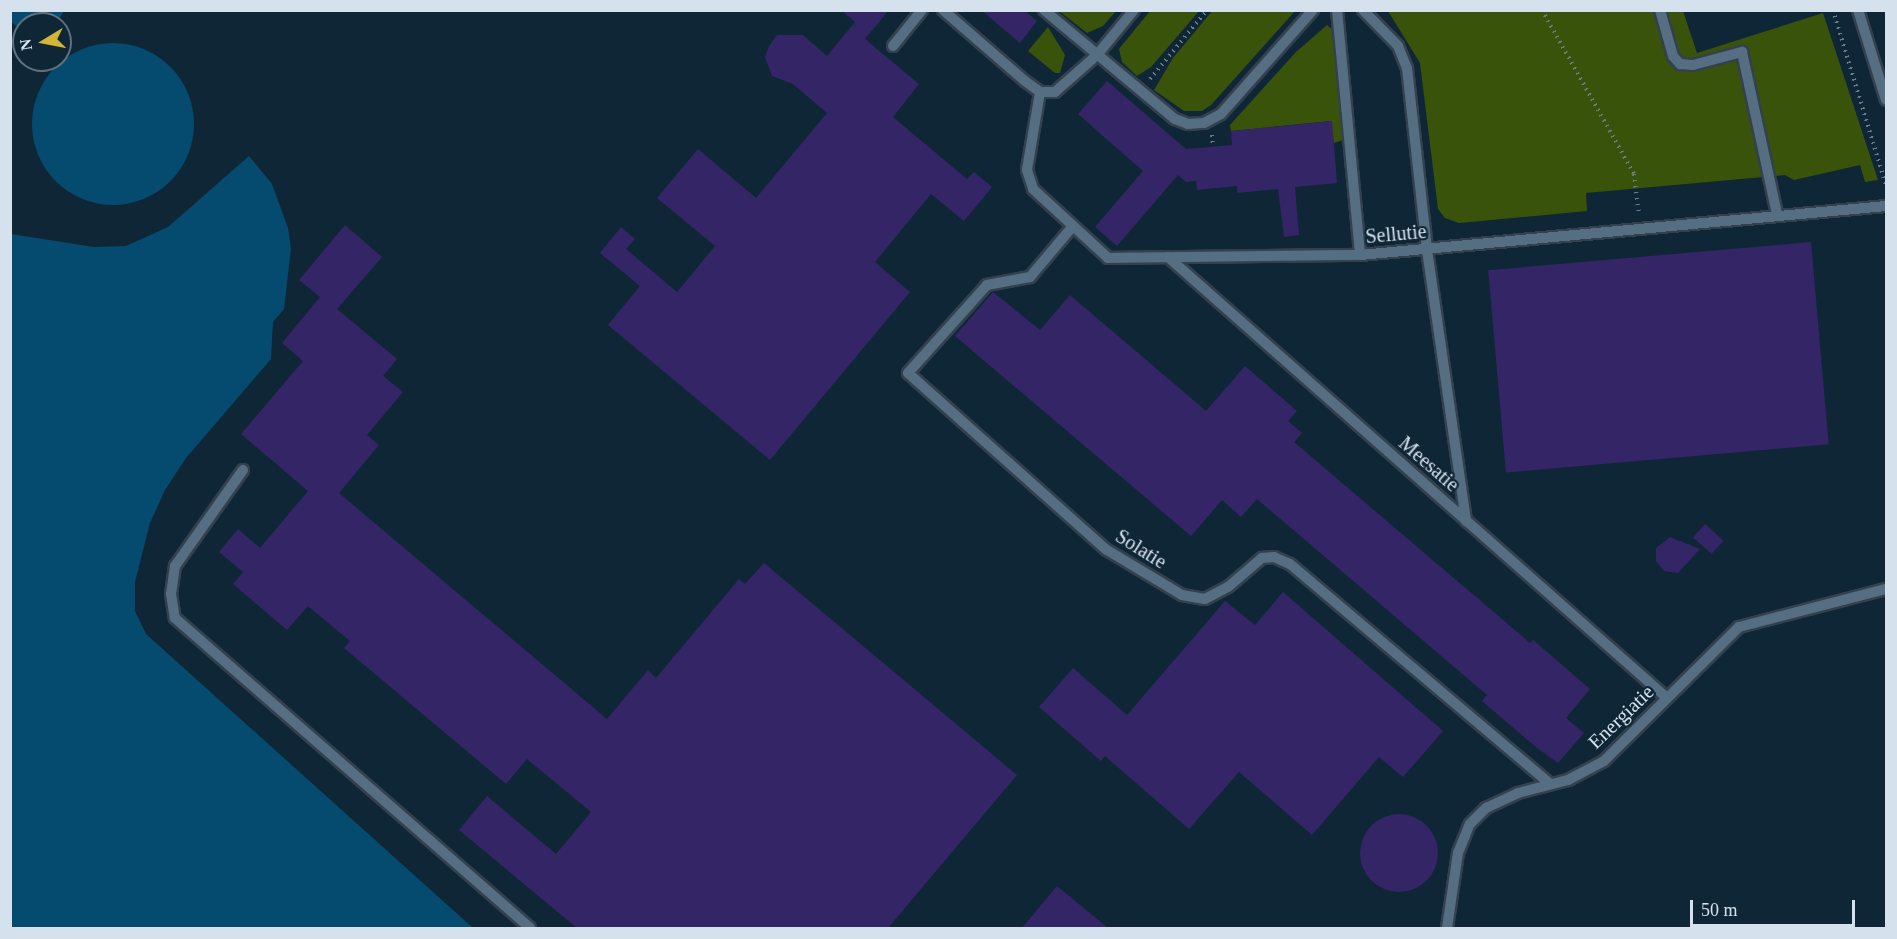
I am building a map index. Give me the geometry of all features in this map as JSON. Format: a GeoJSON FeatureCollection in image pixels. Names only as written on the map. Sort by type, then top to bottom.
{"type":"FeatureCollection","features":[{"type":"Feature","properties":{"kind":"lane"},"geometry":{"type":"LineString","coordinates":[[893,46],[922,10]]}},
{"type":"Feature","properties":{"kind":"lane"},"geometry":{"type":"LineString","coordinates":[[943,10],[1040,92],[1055,92],[1069,84],[1097,55],[1134,10]]}},
{"type":"Feature","properties":{"kind":"lane"},"geometry":{"type":"LineString","coordinates":[[1044,10],[1175,119],[1188,124],[1204,123],[1221,114],[1313,10]]}},
{"type":"Feature","properties":{"kind":"lane"},"geometry":{"type":"LineString","coordinates":[[1337,10],[1360,255]]}},
{"type":"Feature","properties":{"kind":"lane"},"geometry":{"type":"LineString","coordinates":[[1363,10],[1398,46],[1407,68],[1427,249],[1466,521]]}},
{"type":"Feature","properties":{"kind":"lane"},"geometry":{"type":"LineString","coordinates":[[1660,10],[1673,57],[1680,64],[1693,65],[1742,52],[1777,214]]}},
{"type":"Feature","properties":{"kind":"lane"},"geometry":{"type":"LineString","coordinates":[[1858,10],[1887,100]]}},
{"type":"Feature","properties":{"kind":"lane","name":"Sellutie"},"geometry":{"type":"LineString","coordinates":[[1040,92],[1027,170],[1033,189],[1108,258],[1360,255],[1777,214],[1887,206]]}},
{"type":"Feature","properties":{"kind":"lane","name":"Solatie"},"geometry":{"type":"LineString","coordinates":[[1073,226],[1030,277],[987,285],[908,373],[1107,550],[1182,595],[1205,599],[1228,587],[1262,558],[1274,557],[1290,564],[1550,784]]}},
{"type":"Feature","properties":{"kind":"lane","name":"Meesatie"},"geometry":{"type":"LineString","coordinates":[[1168,257],[1667,698]]}},
{"type":"Feature","properties":{"kind":"lane"},"geometry":{"type":"LineString","coordinates":[[243,470],[175,566],[171,594],[175,618],[530,928]]}},
{"type":"Feature","properties":{"kind":"lane","name":"Energiatie"},"geometry":{"type":"LineString","coordinates":[[1447,928],[1458,853],[1470,824],[1500,799],[1568,780],[1604,761],[1739,627],[1887,589]]}},
{"type":"Feature","properties":{"kind":"path"},"geometry":{"type":"LineString","coordinates":[[1140,90],[1207,10]]}},
{"type":"Feature","properties":{"kind":"path"},"geometry":{"type":"LineString","coordinates":[[1542,10],[1634,174],[1641,228]]}},
{"type":"Feature","properties":{"kind":"path"},"geometry":{"type":"LineString","coordinates":[[1833,10],[1887,185]]}},
{"type":"Feature","properties":{"kind":"green space"},"geometry":{"type":"Polygon","coordinates":[[[1213,10],[1295,11],[1211,105],[1202,111],[1184,111],[1154,90],[1173,58],[1213,10]]]}},
{"type":"Feature","properties":{"kind":"green space"},"geometry":{"type":"Polygon","coordinates":[[[1059,11],[1116,11],[1103,26],[1087,33],[1059,11]]]}},
{"type":"Feature","properties":{"kind":"green space"},"geometry":{"type":"Polygon","coordinates":[[[1150,11],[1199,11],[1151,67],[1137,76],[1122,62],[1119,49],[1150,11]]]}},
{"type":"Feature","properties":{"kind":"green space"},"geometry":{"type":"Polygon","coordinates":[[[1388,11],[1683,11],[1697,53],[1823,13],[1878,180],[1865,182],[1860,165],[1794,180],[1785,175],[1586,193],[1587,211],[1459,223],[1445,218],[1438,209],[1420,63],[1388,11]]]}},
{"type":"Feature","properties":{"kind":"green space"},"geometry":{"type":"Polygon","coordinates":[[[1327,25],[1335,32],[1343,140],[1334,143],[1331,121],[1231,131],[1230,125],[1296,52],[1327,25]]]}},
{"type":"Feature","properties":{"kind":"green space"},"geometry":{"type":"Polygon","coordinates":[[[1048,27],[1065,55],[1060,73],[1055,73],[1028,51],[1048,27]]]}},
{"type":"Feature","properties":{"kind":"water"},"geometry":{"type":"Polygon","coordinates":[[[11,10],[64,11],[12,12],[11,22],[11,10]]]}},
{"type":"Feature","properties":{"kind":"water"},"geometry":{"type":"Polygon","coordinates":[[[97,44],[129,44],[158,56],[171,66],[181,79],[193,108],[193,140],[181,169],[171,182],[158,192],[129,204],[97,204],[68,192],[55,182],[45,169],[33,140],[33,108],[45,79],[50,72],[72,72],[72,54],[97,44]]]}},
{"type":"Feature","properties":{"kind":"water"},"geometry":{"type":"Polygon","coordinates":[[[249,156],[272,184],[288,228],[291,249],[284,309],[273,322],[271,359],[186,458],[165,490],[150,523],[135,582],[135,611],[146,634],[473,928],[11,928],[11,234],[94,247],[126,246],[168,227],[249,156]]]}},
{"type":"Feature","properties":{"kind":"building"},"geometry":{"type":"Polygon","coordinates":[[[841,10],[889,10],[865,39],[919,84],[893,117],[967,179],[974,172],[992,187],[964,221],[931,194],[875,262],[910,292],[770,460],[608,325],[640,286],[600,253],[621,227],[635,239],[626,249],[677,292],[715,246],[657,198],[698,149],[756,198],[827,113],[793,84],[772,76],[765,57],[769,46],[777,35],[803,35],[827,56],[855,22],[841,10]]]}},
{"type":"Feature","properties":{"kind":"building"},"geometry":{"type":"Polygon","coordinates":[[[981,10],[1024,10],[1037,21],[1020,43],[981,10]]]}},
{"type":"Feature","properties":{"kind":"building"},"geometry":{"type":"Polygon","coordinates":[[[1107,81],[1186,149],[1232,145],[1231,131],[1332,121],[1337,183],[1295,187],[1299,235],[1284,237],[1278,189],[1237,193],[1237,186],[1197,190],[1196,181],[1186,182],[1178,175],[1117,246],[1095,227],[1143,171],[1078,114],[1107,81]]]}},
{"type":"Feature","properties":{"kind":"building"},"geometry":{"type":"Polygon","coordinates":[[[345,225],[382,257],[337,309],[397,359],[383,376],[403,392],[367,435],[379,445],[339,493],[607,719],[648,670],[656,678],[739,579],[745,584],[764,563],[1017,775],[888,928],[577,928],[459,830],[487,796],[556,854],[591,812],[527,759],[506,784],[344,648],[350,641],[308,606],[287,630],[233,584],[243,572],[219,552],[238,529],[260,548],[308,491],[241,434],[303,361],[282,343],[320,297],[299,280],[345,225]]]}},
{"type":"Feature","properties":{"kind":"building"},"geometry":{"type":"Polygon","coordinates":[[[1811,242],[1829,444],[1506,472],[1488,270],[1811,242]]]}},
{"type":"Feature","properties":{"kind":"building"},"geometry":{"type":"Polygon","coordinates":[[[993,292],[1040,330],[1070,295],[1206,411],[1245,366],[1297,411],[1288,421],[1302,433],[1294,442],[1530,643],[1533,640],[1590,689],[1566,718],[1584,733],[1558,763],[1537,748],[1482,701],[1487,695],[1257,499],[1241,517],[1222,500],[1191,536],[955,336],[993,292]]]}},
{"type":"Feature","properties":{"kind":"building"},"geometry":{"type":"Polygon","coordinates":[[[1705,524],[1724,541],[1712,554],[1693,537],[1705,524]]]}},
{"type":"Feature","properties":{"kind":"building"},"geometry":{"type":"Polygon","coordinates":[[[1670,537],[1700,549],[1678,573],[1664,571],[1656,561],[1656,548],[1670,537]]]}},
{"type":"Feature","properties":{"kind":"building"},"geometry":{"type":"Polygon","coordinates":[[[1283,592],[1443,731],[1403,777],[1379,757],[1312,835],[1239,772],[1189,829],[1105,756],[1101,761],[1039,707],[1073,668],[1127,715],[1225,601],[1255,625],[1283,592]]]}},
{"type":"Feature","properties":{"kind":"building"},"geometry":{"type":"Polygon","coordinates":[[[1399,814],[1414,817],[1431,831],[1438,853],[1435,868],[1421,885],[1399,892],[1384,889],[1367,875],[1360,853],[1363,838],[1377,821],[1399,814]]]}},
{"type":"Feature","properties":{"kind":"building"},"geometry":{"type":"Polygon","coordinates":[[[1057,886],[1108,928],[1022,928],[1057,886]]]}}]}
